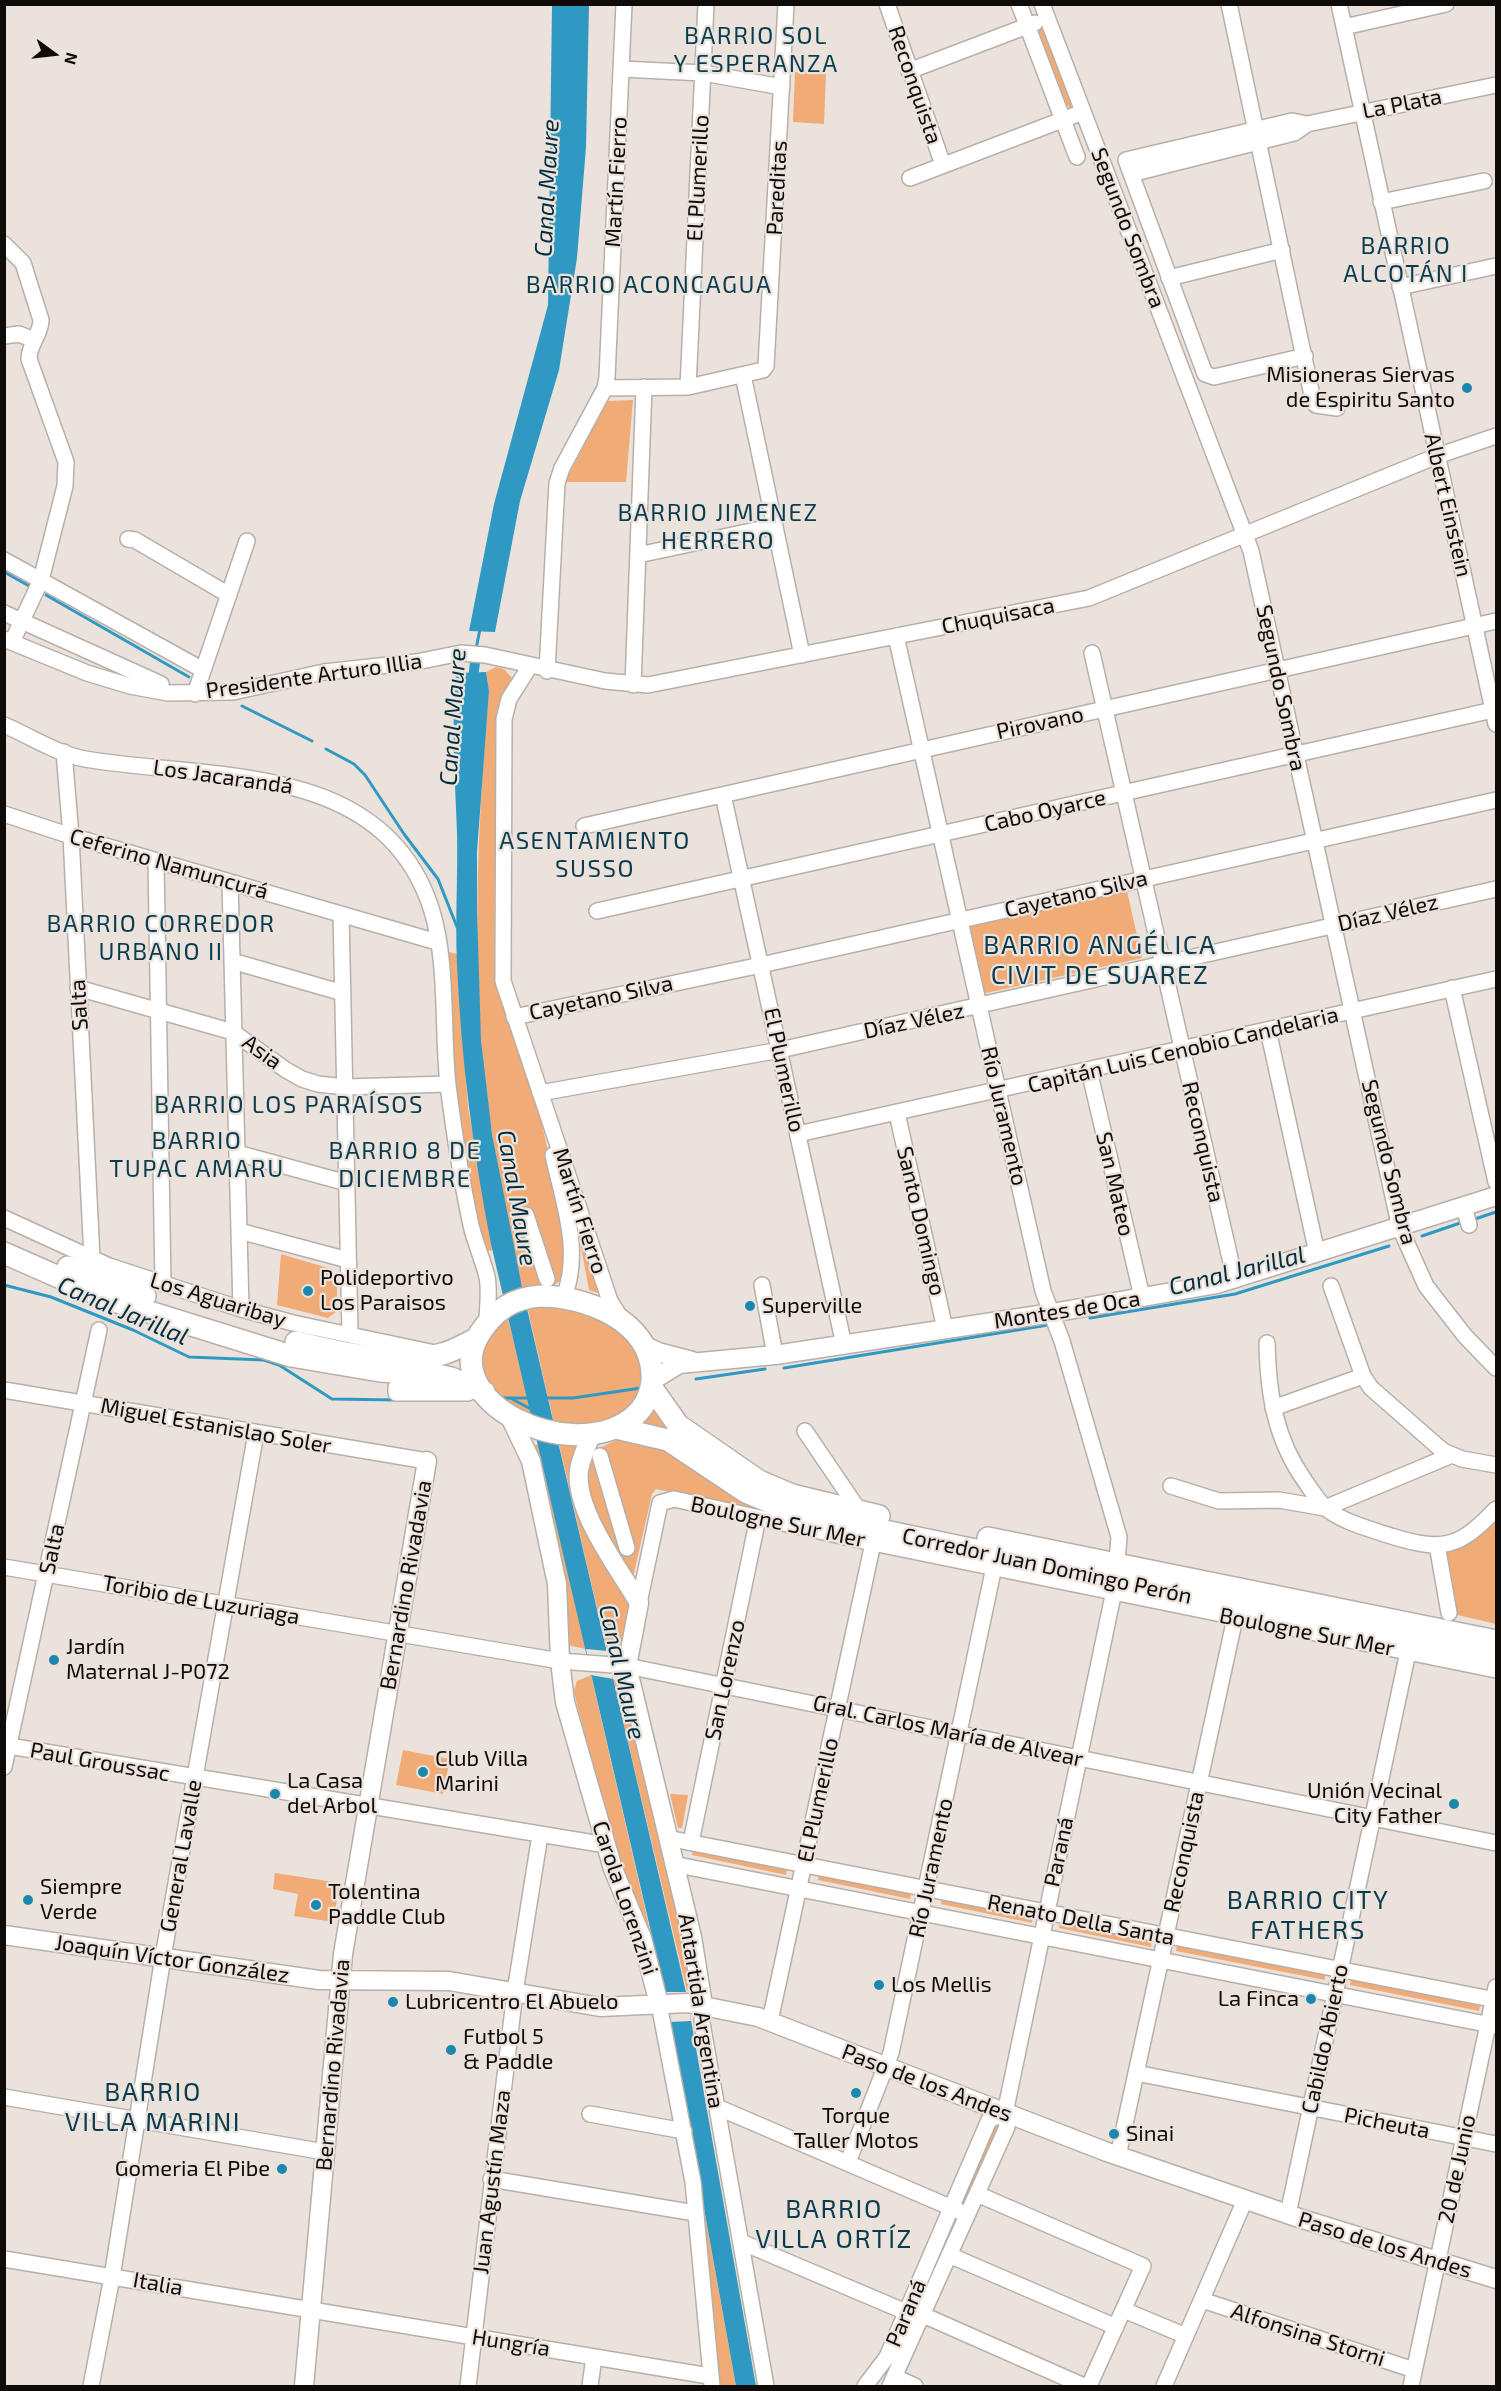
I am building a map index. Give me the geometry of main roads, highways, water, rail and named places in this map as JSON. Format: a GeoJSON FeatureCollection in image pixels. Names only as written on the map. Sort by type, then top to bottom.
{"type":"FeatureCollection","features":[{"type":"Feature","properties":{"kind":"highway"},"geometry":{"type":"LineString","coordinates":[[4,1238],[127,1291],[287,1340],[346,1353],[383,1357],[441,1354],[481,1331],[506,1306],[525,1297],[564,1297],[600,1308],[626,1326],[643,1345],[649,1357],[652,1384],[638,1413],[616,1428],[591,1435],[556,1434],[510,1417],[468,1387],[433,1374],[380,1371],[291,1356],[126,1305],[4,1253]]}},
{"type":"Feature","properties":{"kind":"highway"},"geometry":{"type":"LineString","coordinates":[[4,1261],[70,1283]]}},
{"type":"Feature","properties":{"kind":"highway"},"geometry":{"type":"LineString","coordinates":[[468,1387],[474,1374],[473,1358],[481,1331]]}},
{"type":"Feature","properties":{"kind":"highway","name":"Corredor Juan Domingo Perón"},"geometry":{"type":"LineString","coordinates":[[652,1384],[678,1425],[759,1481],[792,1495],[1116,1579],[1497,1641]]}},
{"type":"Feature","properties":{"kind":"highway","name":"Corredor Juan Domingo Perón"},"geometry":{"type":"LineString","coordinates":[[616,1428],[668,1440],[746,1492],[794,1512],[1497,1659]]}},
{"type":"Feature","properties":{"kind":"main road","name":"Montes de Oca"},"geometry":{"type":"LineString","coordinates":[[652,1384],[673,1366],[844,1345],[1052,1313],[1235,1280],[1400,1228],[1467,1217],[1497,1196]]}},
{"type":"Feature","properties":{"kind":"main road","name":"Montes de Oca"},"geometry":{"type":"LineString","coordinates":[[643,1345],[657,1352],[697,1362]]}},
{"type":"Feature","properties":{"kind":"main road","name":"Carola Lorenzini"},"geometry":{"type":"LineString","coordinates":[[510,1417],[531,1461],[557,1584],[560,1661],[565,1702],[606,1845],[642,1938],[663,2004]]}},
{"type":"Feature","properties":{"kind":"main road","name":"Antartida Argentina"},"geometry":{"type":"LineString","coordinates":[[591,1435],[579,1472],[585,1505],[593,1526],[639,1603],[618,1665],[667,1838],[698,1963],[695,2004]]}},
{"type":"Feature","properties":{"kind":"main road","name":"Bernardino Rivadavia"},"geometry":{"type":"LineString","coordinates":[[304,2386],[340,1980],[427,1461]]}},
{"type":"Feature","properties":{"kind":"main road","name":"Joaquín Víctor González"},"geometry":{"type":"LineString","coordinates":[[4,1935],[319,1980],[340,1980]]}},
{"type":"Feature","properties":{"kind":"main road","name":"Paso de los Andes"},"geometry":{"type":"LineString","coordinates":[[340,1980],[449,1981],[600,2007],[695,2004],[770,2021],[886,2068],[1118,2156],[1288,2214],[1497,2279]]}},
{"type":"Feature","properties":{"kind":"water"},"geometry":{"type":"Polygon","coordinates":[[[552,5],[589,5],[586,147],[577,258],[559,370],[520,501],[495,632],[469,631],[494,504],[548,305],[552,5]]]}},
{"type":"Feature","properties":{"kind":"water"},"geometry":{"type":"Polygon","coordinates":[[[486,672],[489,691],[477,852],[477,910],[481,1040],[492,1134],[522,1287],[686,1992],[756,2386],[736,2386],[665,1992],[491,1244],[479,1174],[465,1070],[456,948],[457,848],[454,713],[456,673],[486,672]]]}},
{"type":"Feature","properties":{"kind":"waterway"},"geometry":{"type":"LineString","coordinates":[[4,572],[31,587]]}},
{"type":"Feature","properties":{"kind":"waterway"},"geometry":{"type":"LineString","coordinates":[[46,595],[189,677]]}},
{"type":"Feature","properties":{"kind":"waterway","name":"Canal Maure"},"geometry":{"type":"LineString","coordinates":[[476,649],[480,629]]}},
{"type":"Feature","properties":{"kind":"waterway","name":"Canal Maure"},"geometry":{"type":"LineString","coordinates":[[472,687],[476,654]]}},
{"type":"Feature","properties":{"kind":"waterway"},"geometry":{"type":"LineString","coordinates":[[242,706],[312,741]]}},
{"type":"Feature","properties":{"kind":"waterway"},"geometry":{"type":"LineString","coordinates":[[326,749],[354,764],[365,775],[404,834],[438,879],[457,927]]}},
{"type":"Feature","properties":{"kind":"waterway","name":"Canal Jarillal"},"geometry":{"type":"LineString","coordinates":[[1472,1220],[1496,1212]]}},
{"type":"Feature","properties":{"kind":"waterway","name":"Canal Jarillal"},"geometry":{"type":"LineString","coordinates":[[1422,1236],[1463,1222]]}},
{"type":"Feature","properties":{"kind":"waterway","name":"Canal Jarillal"},"geometry":{"type":"LineString","coordinates":[[1090,1318],[1235,1294],[1389,1246]]}},
{"type":"Feature","properties":{"kind":"waterway","name":"Canal Jarillal"},"geometry":{"type":"LineString","coordinates":[[4,1285],[51,1297],[133,1330],[189,1357],[264,1360],[279,1365],[332,1399],[398,1400]]}},
{"type":"Feature","properties":{"kind":"waterway","name":"Canal Jarillal"},"geometry":{"type":"LineString","coordinates":[[784,1368],[1048,1325]]}},
{"type":"Feature","properties":{"kind":"waterway"},"geometry":{"type":"LineString","coordinates":[[696,1379],[765,1369]]}},
{"type":"Feature","properties":{"kind":"waterway","name":"Canal Jarillal"},"geometry":{"type":"LineString","coordinates":[[545,1398],[573,1398],[641,1388]]}},
{"type":"Feature","properties":{"kind":"waterway"},"geometry":{"type":"LineString","coordinates":[[503,1398],[529,1398]]}},
{"type":"Feature","properties":{"kind":"waterway"},"geometry":{"type":"LineString","coordinates":[[512,1399],[533,1410]]}},
{"type":"Feature","properties":{"kind":"place","name":"Misioneras Siervas de Espiritu Santo"},"geometry":{"type":"Point","coordinates":[1467,388]}},
{"type":"Feature","properties":{"kind":"place","name":"Polideportivo Los Paraisos"},"geometry":{"type":"Point","coordinates":[308,1291]}},
{"type":"Feature","properties":{"kind":"place","name":"Superville"},"geometry":{"type":"Point","coordinates":[750,1306]}},
{"type":"Feature","properties":{"kind":"place","name":"Jardín Maternal J-P072"},"geometry":{"type":"Point","coordinates":[54,1660]}},
{"type":"Feature","properties":{"kind":"place","name":"Club Villa Marini"},"geometry":{"type":"Point","coordinates":[423,1772]}},
{"type":"Feature","properties":{"kind":"place","name":"La Casa del Arbol"},"geometry":{"type":"Point","coordinates":[275,1794]}},
{"type":"Feature","properties":{"kind":"place","name":"Unión Vecinal City Father"},"geometry":{"type":"Point","coordinates":[1454,1804]}},
{"type":"Feature","properties":{"kind":"place","name":"Siempre Verde"},"geometry":{"type":"Point","coordinates":[28,1900]}},
{"type":"Feature","properties":{"kind":"place","name":"Tolentina Paddle Club"},"geometry":{"type":"Point","coordinates":[316,1905]}},
{"type":"Feature","properties":{"kind":"place","name":"Los Mellis"},"geometry":{"type":"Point","coordinates":[879,1985]}},
{"type":"Feature","properties":{"kind":"place","name":"La Finca"},"geometry":{"type":"Point","coordinates":[1311,1999]}},
{"type":"Feature","properties":{"kind":"place","name":"Lubricentro El Abuelo"},"geometry":{"type":"Point","coordinates":[393,2002]}},
{"type":"Feature","properties":{"kind":"place","name":"Futbol 5 & Paddle"},"geometry":{"type":"Point","coordinates":[451,2050]}},
{"type":"Feature","properties":{"kind":"place","name":"Torque Taller Motos"},"geometry":{"type":"Point","coordinates":[856,2093]}},
{"type":"Feature","properties":{"kind":"place","name":"Sinai"},"geometry":{"type":"Point","coordinates":[1114,2134]}},
{"type":"Feature","properties":{"kind":"place","name":"Gomeria El Pibe"},"geometry":{"type":"Point","coordinates":[282,2169]}},
{"type":"Feature","properties":{"kind":"district","name":"BARRIO SOL Y ESPERANZA"},"geometry":{"type":"Point","coordinates":[756,50]}},
{"type":"Feature","properties":{"kind":"district","name":"BARRIO ALCOTÁN I"},"geometry":{"type":"Point","coordinates":[1406,260]}},
{"type":"Feature","properties":{"kind":"district","name":"BARRIO ACONCAGUA"},"geometry":{"type":"Point","coordinates":[649,285]}},
{"type":"Feature","properties":{"kind":"district","name":"BARRIO JIMENEZ HERRERO"},"geometry":{"type":"Point","coordinates":[718,527]}},
{"type":"Feature","properties":{"kind":"district","name":"ASENTAMIENTO SUSSO"},"geometry":{"type":"Point","coordinates":[595,855]}},
{"type":"Feature","properties":{"kind":"district","name":"BARRIO CORREDOR URBANO II"},"geometry":{"type":"Point","coordinates":[161,938]}},
{"type":"Feature","properties":{"kind":"district","name":"BARRIO ANGÉLICA CIVIT DE SUAREZ"},"geometry":{"type":"Point","coordinates":[1100,960]}},
{"type":"Feature","properties":{"kind":"district","name":"BARRIO LOS PARAÍSOS"},"geometry":{"type":"Point","coordinates":[289,1105]}},
{"type":"Feature","properties":{"kind":"district","name":"BARRIO TUPAC AMARU"},"geometry":{"type":"Point","coordinates":[197,1155]}},
{"type":"Feature","properties":{"kind":"district","name":"BARRIO 8 DE DICIEMBRE"},"geometry":{"type":"Point","coordinates":[405,1165]}},
{"type":"Feature","properties":{"kind":"district","name":"BARRIO CITY FATHERS"},"geometry":{"type":"Point","coordinates":[1308,1915]}},
{"type":"Feature","properties":{"kind":"district","name":"BARRIO VILLA MARINI"},"geometry":{"type":"Point","coordinates":[153,2107]}},
{"type":"Feature","properties":{"kind":"district","name":"BARRIO VILLA ORTÍZ"},"geometry":{"type":"Point","coordinates":[834,2224]}}]}
